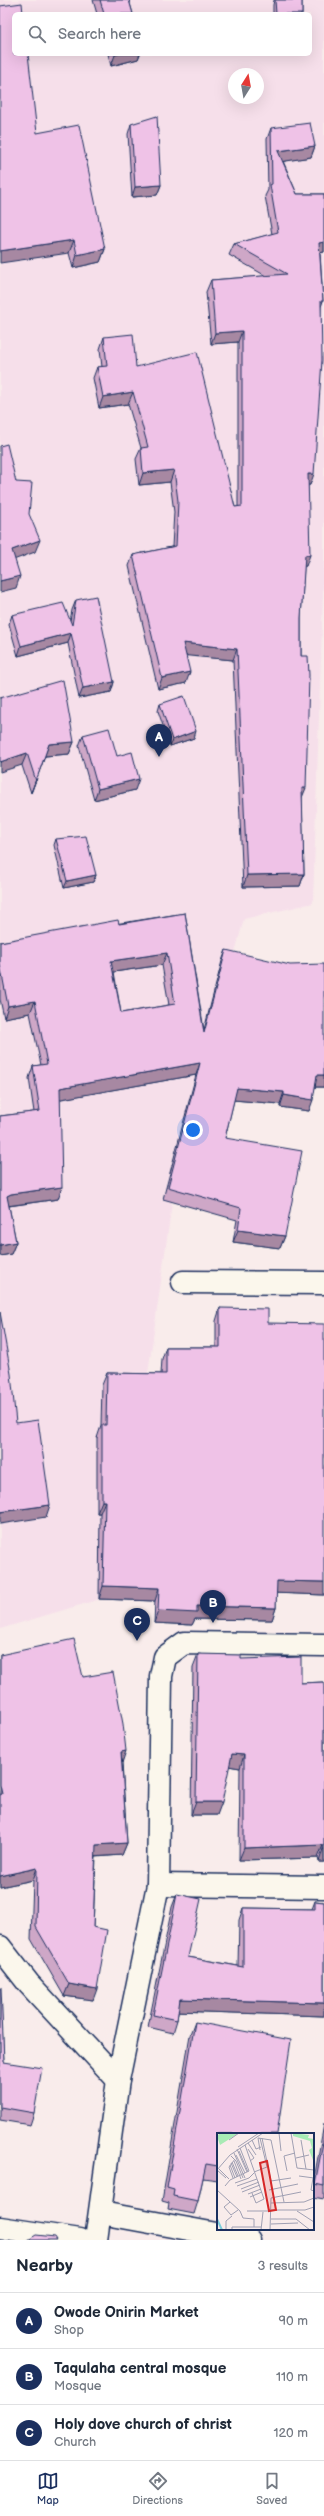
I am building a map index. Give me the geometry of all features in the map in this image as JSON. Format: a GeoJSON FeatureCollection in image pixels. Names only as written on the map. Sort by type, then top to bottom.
{"type":"FeatureCollection","features":[{"type":"Feature","properties":{"kind":"street"},"geometry":{"type":"LineString","coordinates":[[183,1282],[324,1283]]}},
{"type":"Feature","properties":{"kind":"street"},"geometry":{"type":"LineString","coordinates":[[96,2240],[118,2080],[158,1885],[161,1676],[165,1657],[184,1643],[324,1645]]}},
{"type":"Feature","properties":{"kind":"street"},"geometry":{"type":"LineString","coordinates":[[158,1885],[303,1885],[324,1887]]}},
{"type":"Feature","properties":{"kind":"street"},"geometry":{"type":"LineString","coordinates":[[0,1947],[29,1984],[118,2080]]}},
{"type":"Feature","properties":{"kind":"street"},"geometry":{"type":"LineString","coordinates":[[100,2213],[249,2240]]}},
{"type":"Feature","properties":{"kind":"street"},"geometry":{"type":"LineString","coordinates":[[0,2228],[80,2240]]}},
{"type":"Feature","properties":{"kind":"shaded area"},"geometry":{"type":"Polygon","coordinates":[[[0,0],[324,0],[324,562],[313,903],[244,919],[178,1160],[117,1594],[0,1629],[0,0]]]}},
{"type":"Feature","properties":{"kind":"building"},"geometry":{"type":"Polygon","coordinates":[[[100,0],[129,0],[132,12],[103,12],[100,0]]]}},
{"type":"Feature","properties":{"kind":"building"},"geometry":{"type":"Polygon","coordinates":[[[275,0],[302,0],[302,12],[276,12],[275,0]]]}},
{"type":"Feature","properties":{"kind":"building"},"geometry":{"type":"Polygon","coordinates":[[[22,3],[23,12],[12,12],[12,56],[28,56],[37,133],[79,125],[105,249],[77,255],[74,240],[0,251],[0,6],[22,3]]]}},
{"type":"Feature","properties":{"kind":"building"},"geometry":{"type":"Polygon","coordinates":[[[157,116],[161,185],[135,187],[131,124],[157,116]]]}},
{"type":"Feature","properties":{"kind":"building"},"geometry":{"type":"Polygon","coordinates":[[[310,123],[315,146],[278,151],[297,194],[324,194],[324,242],[319,243],[323,301],[321,301],[322,360],[314,474],[308,474],[310,555],[305,555],[301,618],[301,656],[308,656],[309,675],[306,788],[302,788],[304,874],[247,875],[237,649],[183,643],[190,672],[162,678],[133,555],[176,546],[178,501],[174,470],[143,473],[141,448],[148,447],[133,392],[103,397],[97,367],[107,366],[104,337],[133,334],[136,367],[197,352],[235,507],[242,506],[242,331],[215,333],[211,280],[287,274],[234,244],[278,232],[270,185],[272,184],[271,128],[310,123]]]}},
{"type":"Feature","properties":{"kind":"building"},"geometry":{"type":"Polygon","coordinates":[[[7,444],[16,482],[32,483],[29,514],[40,540],[12,550],[20,576],[0,581],[0,446],[7,444]]]}},
{"type":"Feature","properties":{"kind":"building"},"geometry":{"type":"Polygon","coordinates":[[[96,596],[114,682],[83,688],[71,633],[21,646],[12,615],[63,603],[72,625],[76,600],[96,596]]]}},
{"type":"Feature","properties":{"kind":"building"},"geometry":{"type":"Polygon","coordinates":[[[63,680],[74,742],[49,744],[36,781],[27,753],[0,762],[0,698],[63,680]]]}},
{"type":"Feature","properties":{"kind":"building"},"geometry":{"type":"Polygon","coordinates":[[[184,696],[196,731],[172,740],[160,704],[184,696]]]}},
{"type":"Feature","properties":{"kind":"building"},"geometry":{"type":"Polygon","coordinates":[[[109,728],[117,756],[132,752],[139,779],[98,789],[83,735],[109,728]]]}},
{"type":"Feature","properties":{"kind":"building"},"geometry":{"type":"Polygon","coordinates":[[[86,836],[96,875],[67,881],[56,839],[86,836]]]}},
{"type":"Feature","properties":{"kind":"building"},"geometry":{"type":"Polygon","coordinates":[[[185,913],[204,1033],[226,950],[290,965],[324,964],[324,1075],[317,1075],[313,1100],[284,1095],[284,1092],[237,1088],[225,1138],[302,1151],[285,1236],[238,1230],[241,1208],[168,1187],[200,1063],[60,1088],[62,1187],[11,1194],[7,1196],[16,1242],[0,1245],[0,1116],[40,1111],[33,1066],[47,1064],[35,1001],[8,1006],[0,964],[0,942],[118,920],[119,924],[185,913]],[[167,953],[111,961],[121,1013],[175,1004],[167,953]]]}},
{"type":"Feature","properties":{"kind":"building"},"geometry":{"type":"Polygon","coordinates":[[[220,1308],[268,1309],[268,1323],[324,1324],[324,1582],[277,1581],[276,1608],[197,1606],[197,1613],[158,1611],[159,1588],[103,1586],[105,1501],[102,1501],[102,1425],[106,1425],[107,1373],[166,1374],[166,1347],[220,1347],[220,1308]]]}},
{"type":"Feature","properties":{"kind":"building"},"geometry":{"type":"Polygon","coordinates":[[[0,1312],[11,1374],[16,1423],[38,1420],[50,1505],[0,1512],[0,1312]]]}},
{"type":"Feature","properties":{"kind":"building"},"geometry":{"type":"Polygon","coordinates":[[[74,1639],[83,1677],[113,1672],[123,1724],[126,1751],[121,1752],[127,1843],[96,1845],[93,1927],[107,1930],[97,1989],[69,1984],[36,1927],[37,1868],[0,1876],[0,1795],[2,1794],[0,1785],[0,1655],[74,1639]]]}},
{"type":"Feature","properties":{"kind":"building"},"geometry":{"type":"Polygon","coordinates":[[[198,1654],[241,1655],[241,1659],[301,1657],[301,1683],[324,1682],[324,1849],[323,1845],[244,1848],[244,1755],[232,1754],[222,1802],[196,1802],[198,1654]]]}},
{"type":"Feature","properties":{"kind":"building"},"geometry":{"type":"Polygon","coordinates":[[[177,1894],[201,1899],[188,1957],[243,1967],[243,1908],[315,1909],[315,1901],[324,1902],[324,2003],[180,1999],[177,2020],[153,2015],[177,1894]]]}},
{"type":"Feature","properties":{"kind":"building"},"geometry":{"type":"Polygon","coordinates":[[[0,1987],[4,2062],[42,2068],[34,2113],[0,2107],[0,1987]]]}},
{"type":"Feature","properties":{"kind":"building"},"geometry":{"type":"Polygon","coordinates":[[[195,2022],[291,2040],[277,2133],[217,2133],[217,2166],[206,2164],[198,2201],[173,2196],[174,2190],[167,2188],[195,2022]]]}},
{"type":"Feature","properties":{"kind":"building"},"geometry":{"type":"Polygon","coordinates":[[[324,2137],[324,2186],[315,2184],[324,2137]]]}},
{"type":"Feature","properties":{"kind":"building"},"geometry":{"type":"Polygon","coordinates":[[[36,2235],[55,2237],[57,2240],[28,2240],[36,2235]]]}},
{"type":"Feature","properties":{"kind":"place","name":"Owode Onirin Market"},"geometry":{"type":"Point","coordinates":[159,757]}},
{"type":"Feature","properties":{"kind":"place","name":"Taqulaha central mosque"},"geometry":{"type":"Point","coordinates":[213,1623]}},
{"type":"Feature","properties":{"kind":"place","name":"Holy dove church of christ"},"geometry":{"type":"Point","coordinates":[137,1641]}}]}
